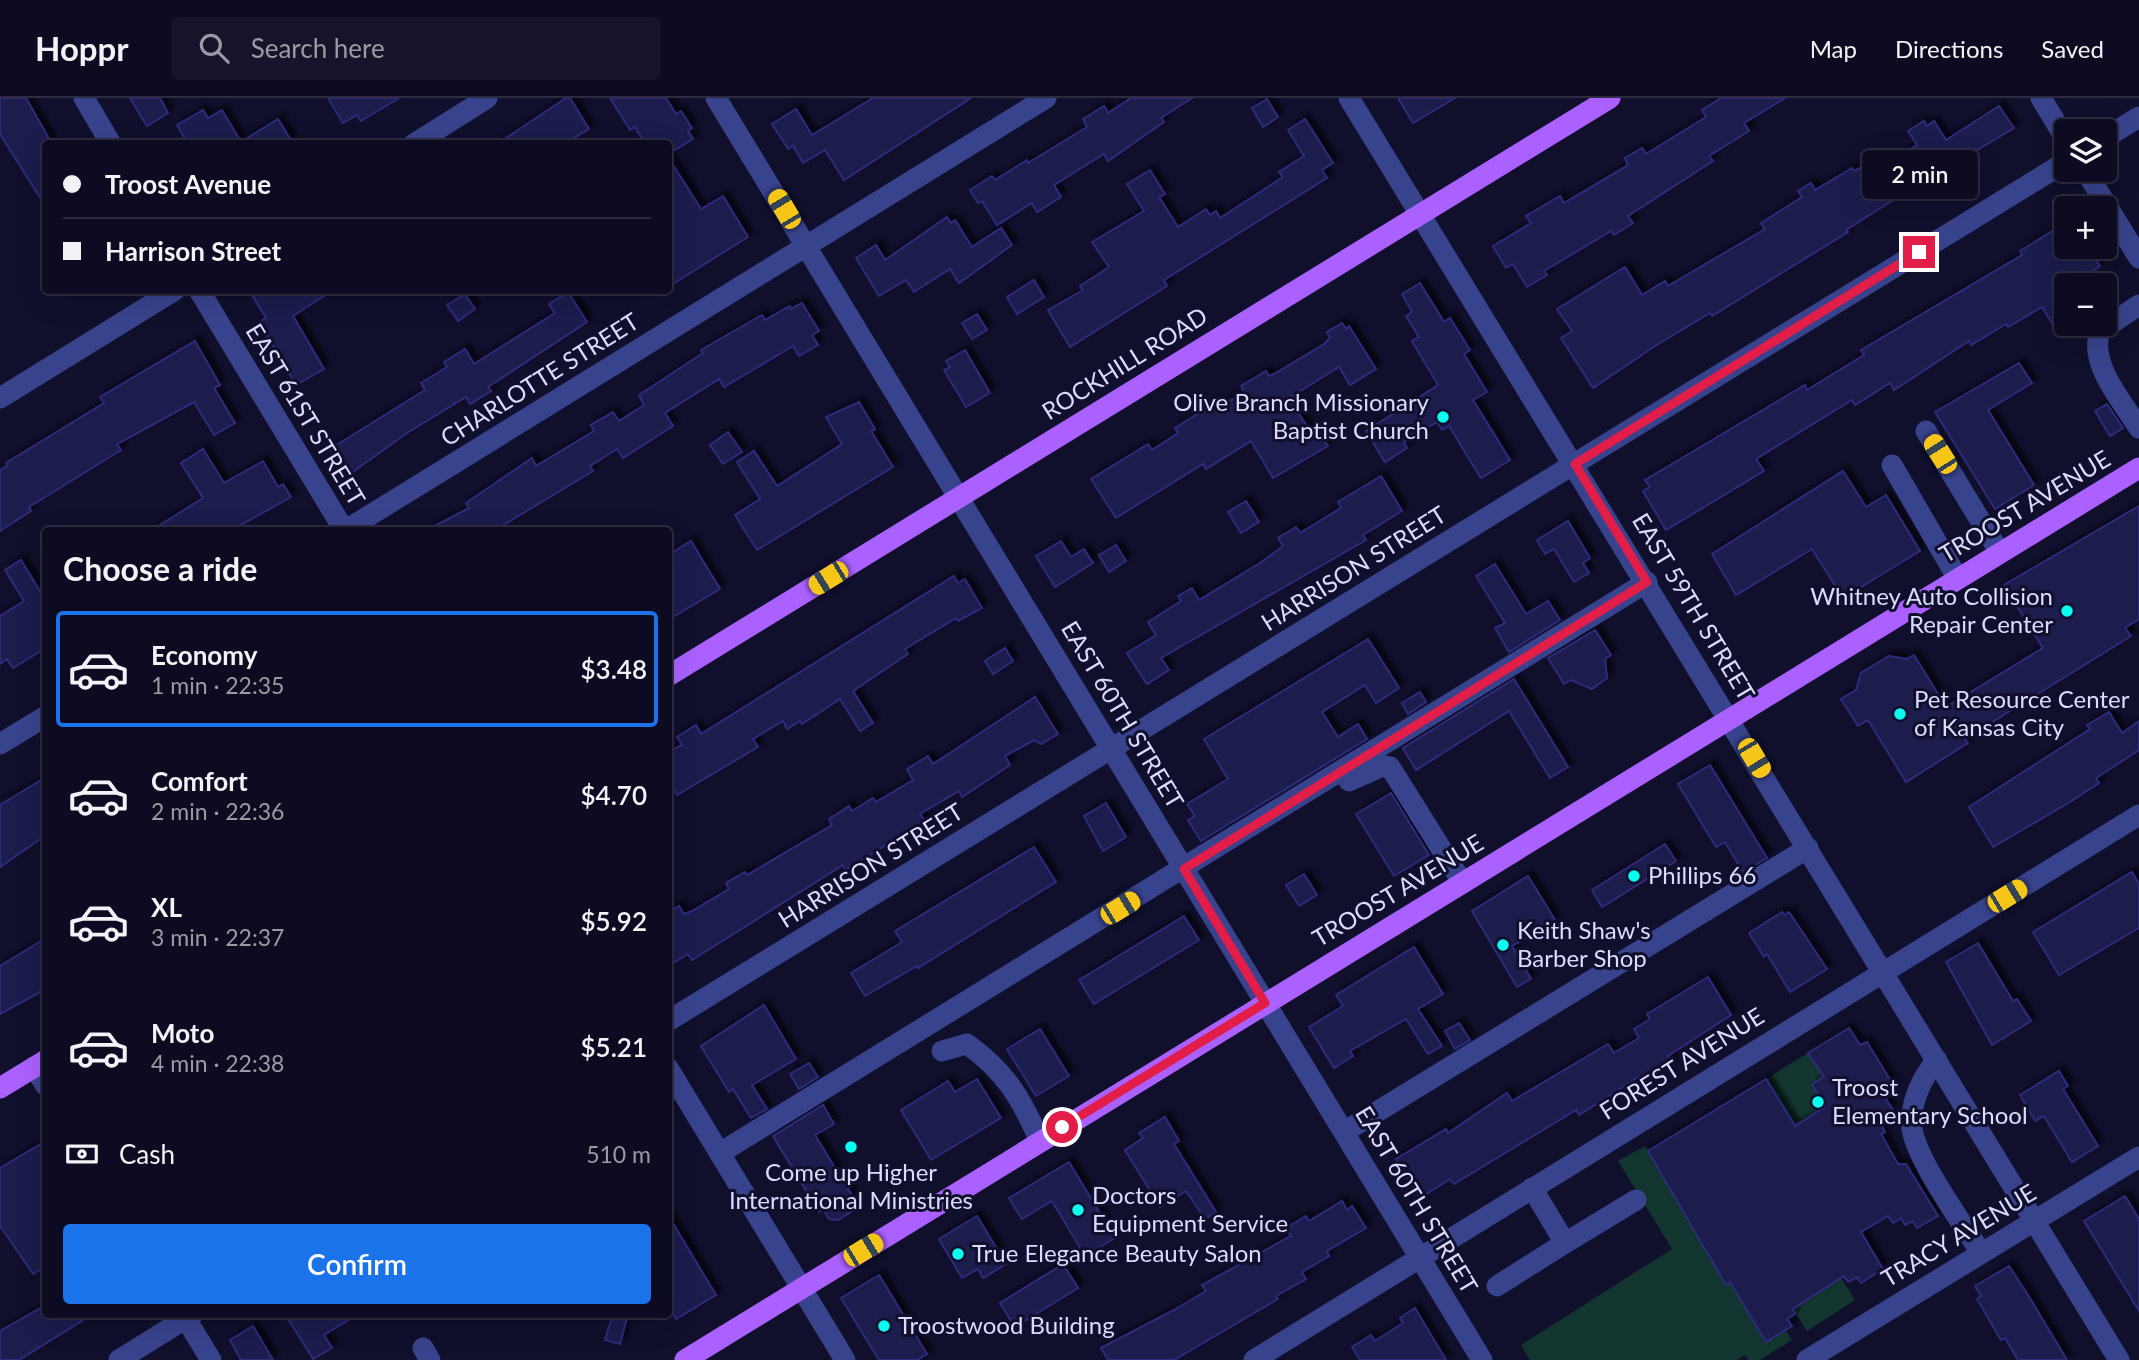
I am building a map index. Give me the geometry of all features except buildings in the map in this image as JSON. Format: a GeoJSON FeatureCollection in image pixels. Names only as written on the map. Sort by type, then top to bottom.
{"type":"FeatureCollection","features":[{"type":"Feature","properties":{"kind":"main road","name":"ROCKHILL ROAD"},"geometry":{"type":"LineString","coordinates":[[672,674],[1610,98]]}},
{"type":"Feature","properties":{"kind":"main road","name":"TROOST AVENUE"},"geometry":{"type":"LineString","coordinates":[[685,1360],[2139,468]]}},
{"type":"Feature","properties":{"kind":"main road"},"geometry":{"type":"LineString","coordinates":[[0,1088],[40,1063]]}},
{"type":"Feature","properties":{"kind":"street"},"geometry":{"type":"LineString","coordinates":[[83,98],[109,140]]}},
{"type":"Feature","properties":{"kind":"street"},"geometry":{"type":"LineString","coordinates":[[420,140],[487,98]]}},
{"type":"Feature","properties":{"kind":"street","name":"EAST 60TH STREET"},"geometry":{"type":"LineString","coordinates":[[716,98],[1482,1360]]}},
{"type":"Feature","properties":{"kind":"street","name":"CHARLOTTE STREET"},"geometry":{"type":"LineString","coordinates":[[350,527],[1046,98]]}},
{"type":"Feature","properties":{"kind":"street","name":"EAST 59TH STREET"},"geometry":{"type":"LineString","coordinates":[[1349,98],[1730,718],[2119,1360]]}},
{"type":"Feature","properties":{"kind":"street"},"geometry":{"type":"LineString","coordinates":[[2040,98],[2054,120]]}},
{"type":"Feature","properties":{"kind":"street"},"geometry":{"type":"LineString","coordinates":[[2117,131],[2139,117]]}},
{"type":"Feature","properties":{"kind":"street","name":"HARRISON STREET"},"geometry":{"type":"LineString","coordinates":[[672,1019],[2054,170]]}},
{"type":"Feature","properties":{"kind":"street"},"geometry":{"type":"LineString","coordinates":[[2092,182],[2139,258]]}},
{"type":"Feature","properties":{"kind":"street"},"geometry":{"type":"LineString","coordinates":[[0,398],[169,294]]}},
{"type":"Feature","properties":{"kind":"street","name":"EAST 61ST STREET"},"geometry":{"type":"LineString","coordinates":[[202,294],[343,527]]}},
{"type":"Feature","properties":{"kind":"street"},"geometry":{"type":"LineString","coordinates":[[2139,305],[2100,331],[2098,338],[2105,373],[2139,428]]}},
{"type":"Feature","properties":{"kind":"street"},"geometry":{"type":"LineString","coordinates":[[1926,431],[2000,553]]}},
{"type":"Feature","properties":{"kind":"street"},"geometry":{"type":"LineString","coordinates":[[1892,465],[1958,579]]}},
{"type":"Feature","properties":{"kind":"street"},"geometry":{"type":"LineString","coordinates":[[720,1153],[1647,582]]}},
{"type":"Feature","properties":{"kind":"street"},"geometry":{"type":"LineString","coordinates":[[0,744],[42,718]]}},
{"type":"Feature","properties":{"kind":"street"},"geometry":{"type":"LineString","coordinates":[[1342,771],[1349,780],[1383,766],[1390,767],[1462,882]]}},
{"type":"Feature","properties":{"kind":"street","name":"FOREST AVENUE"},"geometry":{"type":"LineString","coordinates":[[1254,1360],[2139,815]]}},
{"type":"Feature","properties":{"kind":"street"},"geometry":{"type":"LineString","coordinates":[[1343,1132],[1808,848]]}},
{"type":"Feature","properties":{"kind":"street"},"geometry":{"type":"LineString","coordinates":[[942,1051],[967,1044],[994,1063],[1026,1110],[1040,1141]]}},
{"type":"Feature","properties":{"kind":"street"},"geometry":{"type":"LineString","coordinates":[[1937,1060],[1922,1077],[1912,1128],[1919,1149],[1981,1253]]}},
{"type":"Feature","properties":{"kind":"street"},"geometry":{"type":"LineString","coordinates":[[672,1075],[845,1360]]}},
{"type":"Feature","properties":{"kind":"street","name":"TRACY AVENUE"},"geometry":{"type":"LineString","coordinates":[[1807,1360],[2139,1157]]}},
{"type":"Feature","properties":{"kind":"street"},"geometry":{"type":"LineString","coordinates":[[1532,1188],[1565,1243]]}},
{"type":"Feature","properties":{"kind":"street"},"geometry":{"type":"LineString","coordinates":[[1497,1286],[1636,1199]]}},
{"type":"Feature","properties":{"kind":"street"},"geometry":{"type":"LineString","coordinates":[[119,1360],[184,1318]]}},
{"type":"Feature","properties":{"kind":"street"},"geometry":{"type":"LineString","coordinates":[[188,1318],[211,1360]]}},
{"type":"Feature","properties":{"kind":"green space"},"geometry":{"type":"Polygon","coordinates":[[[1808,1053],[1824,1077],[1812,1085],[1825,1107],[1795,1126],[1766,1079],[1808,1053]]]}},
{"type":"Feature","properties":{"kind":"green space"},"geometry":{"type":"Polygon","coordinates":[[[1645,1146],[1725,1285],[1730,1282],[1786,1330],[1792,1340],[1760,1360],[1748,1360],[1745,1355],[1737,1360],[1530,1360],[1521,1345],[1672,1249],[1618,1161],[1645,1146]]]}},
{"type":"Feature","properties":{"kind":"green space"},"geometry":{"type":"Polygon","coordinates":[[[1841,1278],[1855,1300],[1807,1331],[1793,1309],[1841,1278]]]}},
{"type":"Feature","properties":{"kind":"place","name":"Olive Branch Missionary Baptist Church"},"geometry":{"type":"Point","coordinates":[1443,417]}},
{"type":"Feature","properties":{"kind":"place","name":"Whitney Auto Collision Repair Center"},"geometry":{"type":"Point","coordinates":[2067,611]}},
{"type":"Feature","properties":{"kind":"place","name":"Pet Resource Center of Kansas City"},"geometry":{"type":"Point","coordinates":[1900,714]}},
{"type":"Feature","properties":{"kind":"place","name":"Phillips 66"},"geometry":{"type":"Point","coordinates":[1634,876]}},
{"type":"Feature","properties":{"kind":"place","name":"Keith Shaw's Barber Shop"},"geometry":{"type":"Point","coordinates":[1503,945]}},
{"type":"Feature","properties":{"kind":"place","name":"Troost Elementary School"},"geometry":{"type":"Point","coordinates":[1818,1102]}},
{"type":"Feature","properties":{"kind":"place","name":"Come up Higher International Ministries"},"geometry":{"type":"Point","coordinates":[851,1147]}},
{"type":"Feature","properties":{"kind":"place","name":"Doctors Equipment Service"},"geometry":{"type":"Point","coordinates":[1078,1210]}},
{"type":"Feature","properties":{"kind":"place","name":"True Elegance Beauty Salon"},"geometry":{"type":"Point","coordinates":[958,1254]}},
{"type":"Feature","properties":{"kind":"place","name":"Troostwood Building"},"geometry":{"type":"Point","coordinates":[884,1326]}},
{"type":"Feature","properties":{"kind":"route"},"geometry":{"type":"LineString","coordinates":[[1062,1127],[1265,1003],[1184,869],[1647,582],[1575,464],[1919,252]]}}]}
